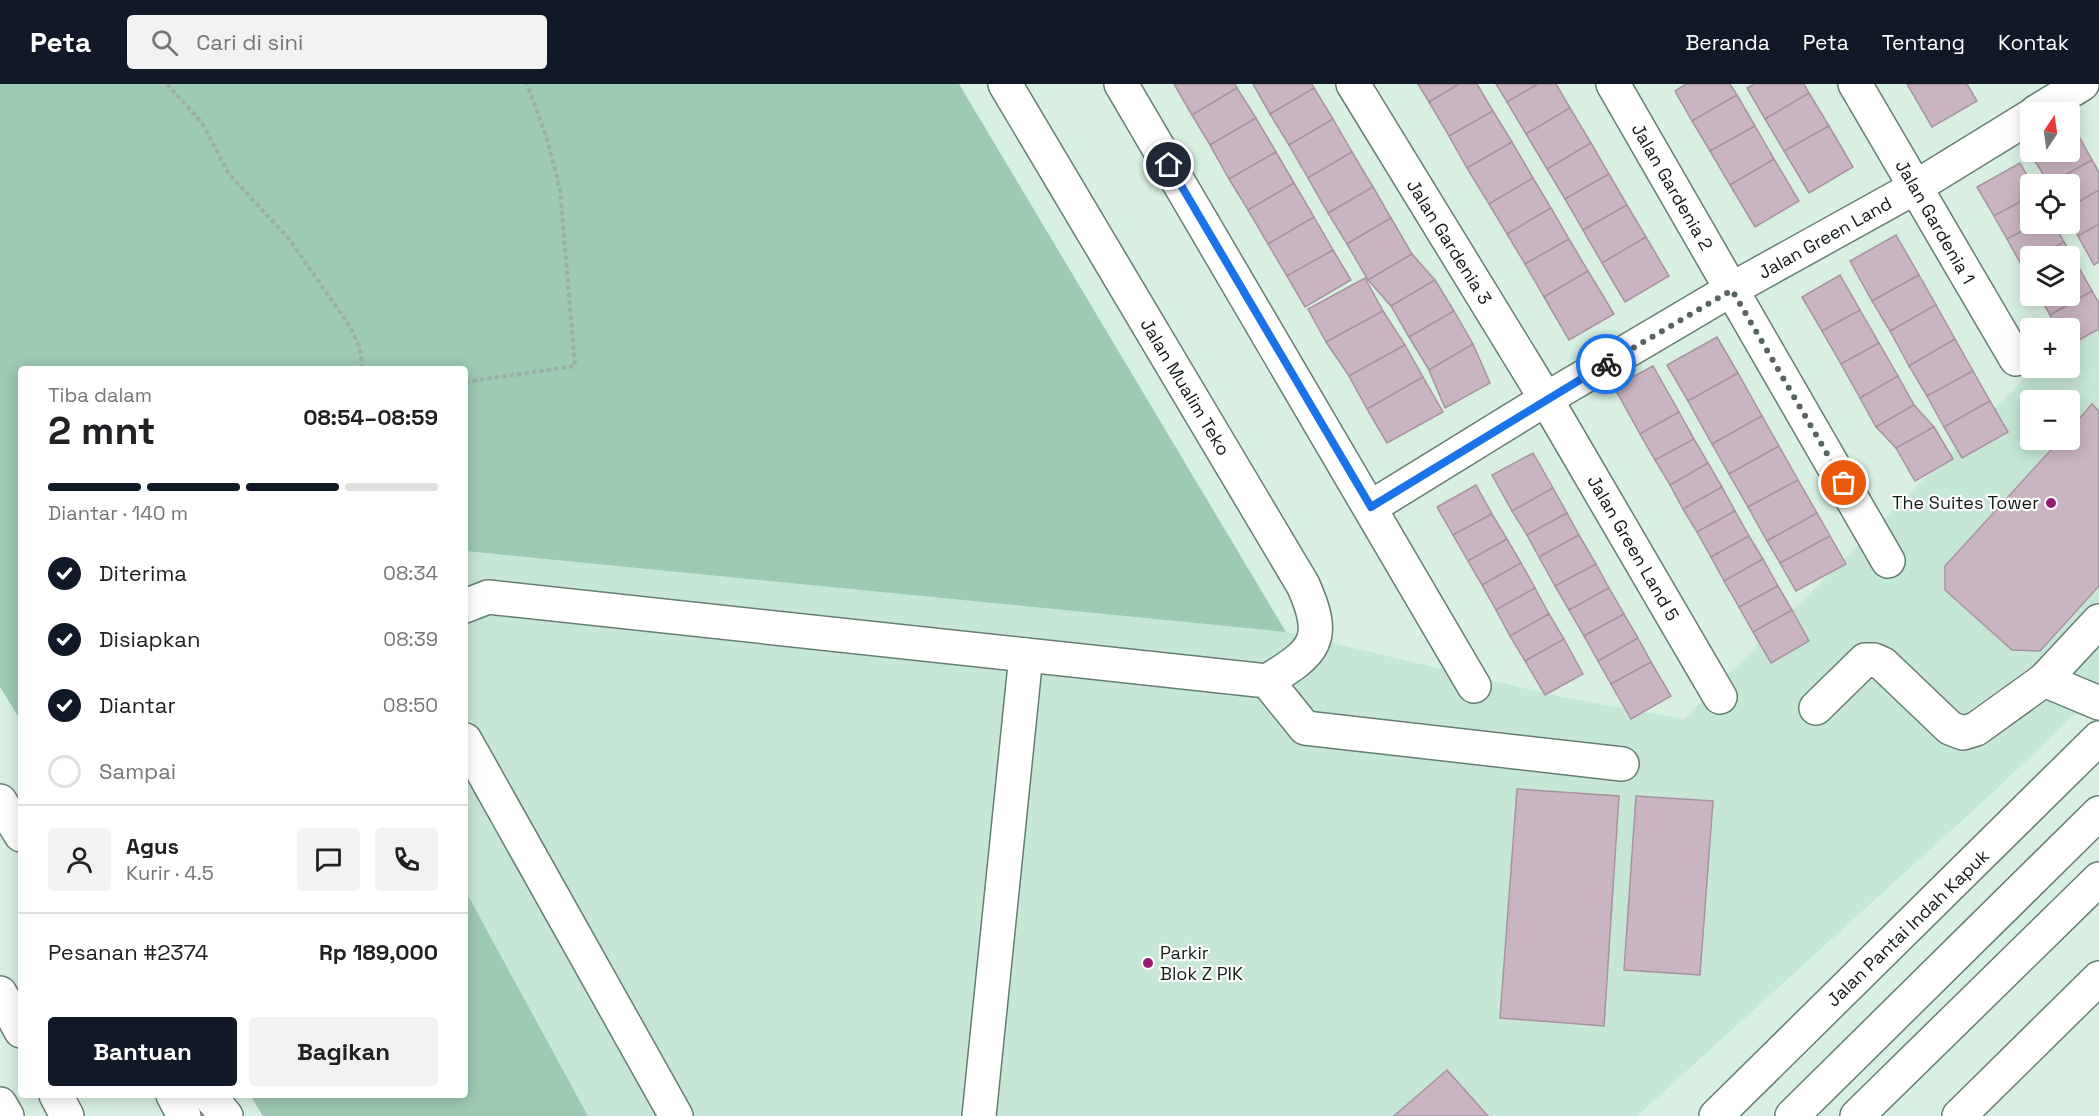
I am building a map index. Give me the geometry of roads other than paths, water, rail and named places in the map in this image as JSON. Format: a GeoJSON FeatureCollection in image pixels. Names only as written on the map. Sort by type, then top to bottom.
{"type":"FeatureCollection","features":[{"type":"Feature","properties":{"kind":"main road","name":"Jalan Mualim Teko"},"geometry":{"type":"LineString","coordinates":[[1005,84],[1304,585],[1315,611],[1315,637],[1302,660],[1267,681]]}},
{"type":"Feature","properties":{"kind":"main road"},"geometry":{"type":"LineString","coordinates":[[1121,84],[1474,686]]}},
{"type":"Feature","properties":{"kind":"main road","name":"Jalan Gardenia 3"},"geometry":{"type":"LineString","coordinates":[[1353,84],[1546,399]]}},
{"type":"Feature","properties":{"kind":"main road","name":"Jalan Gardenia 2"},"geometry":{"type":"LineString","coordinates":[[1613,84],[1888,561]]}},
{"type":"Feature","properties":{"kind":"main road","name":"Jalan Gardenia 1"},"geometry":{"type":"LineString","coordinates":[[1856,84],[1914,188],[2016,359]]}},
{"type":"Feature","properties":{"kind":"main road"},"geometry":{"type":"LineString","coordinates":[[2052,102],[2082,84]]}},
{"type":"Feature","properties":{"kind":"main road","name":"Jalan Green Land"},"geometry":{"type":"LineString","coordinates":[[1371,507],[1546,399],[1732,290],[1914,188],[2020,123]]}},
{"type":"Feature","properties":{"kind":"main road","name":"Jalan Green Land 5"},"geometry":{"type":"LineString","coordinates":[[1546,399],[1720,697]]}},
{"type":"Feature","properties":{"kind":"main road"},"geometry":{"type":"LineString","coordinates":[[468,605],[488,597],[1267,681],[1305,728],[1622,764]]}},
{"type":"Feature","properties":{"kind":"main road"},"geometry":{"type":"LineString","coordinates":[[1816,708],[1865,660],[1874,660],[1883,664],[1950,728],[1963,733],[1976,729],[2044,680],[2099,621]]}},
{"type":"Feature","properties":{"kind":"main road"},"geometry":{"type":"LineString","coordinates":[[979,1116],[1026,655]]}},
{"type":"Feature","properties":{"kind":"main road"},"geometry":{"type":"LineString","coordinates":[[2044,680],[2099,703]]}},
{"type":"Feature","properties":{"kind":"main road","name":"Jalan Pantai Indah Kapuk"},"geometry":{"type":"LineString","coordinates":[[1716,1116],[2099,738]]}},
{"type":"Feature","properties":{"kind":"main road"},"geometry":{"type":"LineString","coordinates":[[468,745],[676,1116]]}},
{"type":"Feature","properties":{"kind":"main road"},"geometry":{"type":"LineString","coordinates":[[0,801],[18,830]]}},
{"type":"Feature","properties":{"kind":"main road"},"geometry":{"type":"LineString","coordinates":[[1792,1116],[2099,813]]}},
{"type":"Feature","properties":{"kind":"main road"},"geometry":{"type":"LineString","coordinates":[[1857,1116],[2099,879]]}},
{"type":"Feature","properties":{"kind":"main road"},"geometry":{"type":"LineString","coordinates":[[1959,1116],[2099,978]]}},
{"type":"Feature","properties":{"kind":"main road"},"geometry":{"type":"LineString","coordinates":[[0,993],[18,1026]]}},
{"type":"Feature","properties":{"kind":"main road"},"geometry":{"type":"LineString","coordinates":[[58,1098],[67,1116]]}},
{"type":"Feature","properties":{"kind":"main road"},"geometry":{"type":"LineString","coordinates":[[175,1098],[184,1116]]}},
{"type":"Feature","properties":{"kind":"main road"},"geometry":{"type":"LineString","coordinates":[[211,1098],[226,1116]]}},
{"type":"Feature","properties":{"kind":"main road"},"geometry":{"type":"LineString","coordinates":[[0,1104],[7,1116]]}},
{"type":"Feature","properties":{"kind":"place","name":"The Suites Tower"},"geometry":{"type":"Point","coordinates":[2051,503]}},
{"type":"Feature","properties":{"kind":"place","name":"Parkir Blok Z PIK"},"geometry":{"type":"Point","coordinates":[1148,963]}}]}
